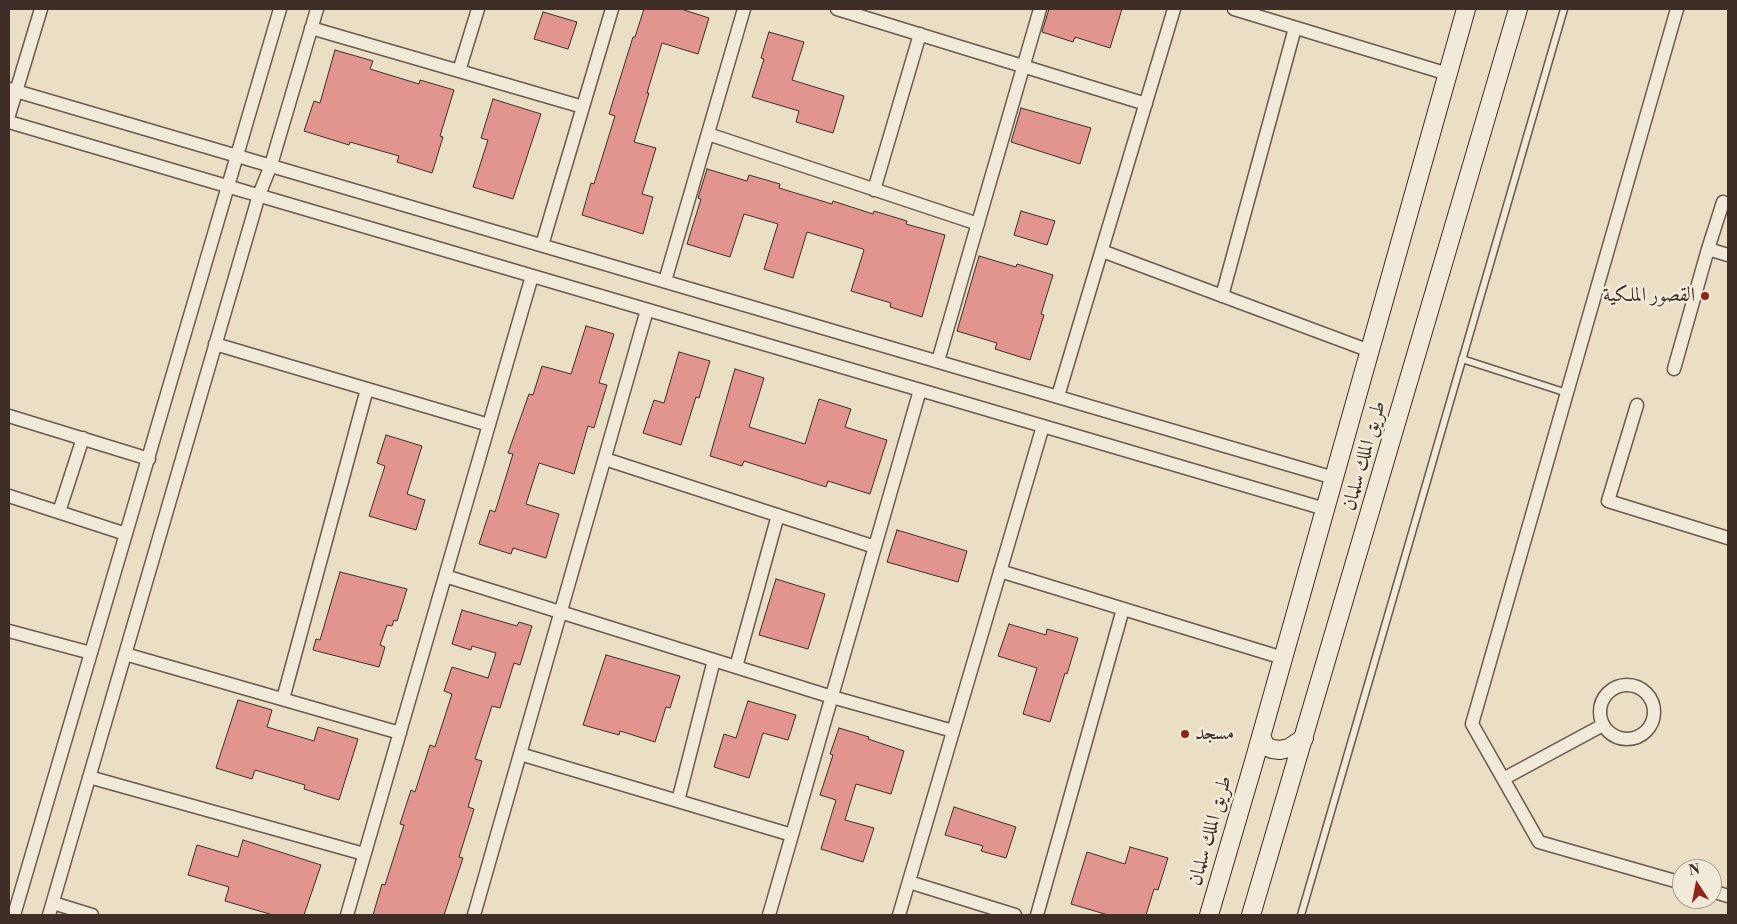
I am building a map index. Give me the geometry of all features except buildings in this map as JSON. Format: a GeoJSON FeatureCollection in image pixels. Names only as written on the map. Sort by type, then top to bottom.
{"type":"FeatureCollection","features":[{"type":"Feature","properties":{"kind":"main road","name":"طريق الملك سلمان"},"geometry":{"type":"LineString","coordinates":[[1209,915],[1466,9]]}},
{"type":"Feature","properties":{"kind":"main road","name":"طريق الملك سلمان"},"geometry":{"type":"LineString","coordinates":[[1251,915],[1518,9]]}},
{"type":"Feature","properties":{"kind":"main road"},"geometry":{"type":"LineString","coordinates":[[1261,737],[1266,746],[1272,750],[1289,748],[1304,738]]}},
{"type":"Feature","properties":{"kind":"street"},"geometry":{"type":"LineString","coordinates":[[9,115],[13,90],[41,9]]}},
{"type":"Feature","properties":{"kind":"street"},"geometry":{"type":"LineString","coordinates":[[14,915],[280,9]]}},
{"type":"Feature","properties":{"kind":"street"},"geometry":{"type":"LineString","coordinates":[[92,915],[51,909],[259,195],[271,165],[317,9]]}},
{"type":"Feature","properties":{"kind":"street"},"geometry":{"type":"LineString","coordinates":[[459,71],[478,9]]}},
{"type":"Feature","properties":{"kind":"street"},"geometry":{"type":"LineString","coordinates":[[542,245],[612,9]]}},
{"type":"Feature","properties":{"kind":"street"},"geometry":{"type":"LineString","coordinates":[[665,281],[744,9]]}},
{"type":"Feature","properties":{"kind":"street"},"geometry":{"type":"LineString","coordinates":[[837,9],[867,13],[920,34],[1146,104]]}},
{"type":"Feature","properties":{"kind":"street"},"geometry":{"type":"LineString","coordinates":[[938,361],[1040,9]]}},
{"type":"Feature","properties":{"kind":"street"},"geometry":{"type":"LineString","coordinates":[[1058,396],[1174,9]]}},
{"type":"Feature","properties":{"kind":"street"},"geometry":{"type":"LineString","coordinates":[[1234,9],[1448,74]]}},
{"type":"Feature","properties":{"kind":"street"},"geometry":{"type":"LineString","coordinates":[[1672,880],[1539,842],[1472,724],[1677,9]]}},
{"type":"Feature","properties":{"kind":"street"},"geometry":{"type":"LineString","coordinates":[[311,28],[583,108]]}},
{"type":"Feature","properties":{"kind":"street"},"geometry":{"type":"LineString","coordinates":[[1222,296],[1295,28]]}},
{"type":"Feature","properties":{"kind":"street"},"geometry":{"type":"LineString","coordinates":[[874,190],[920,34]]}},
{"type":"Feature","properties":{"kind":"street"},"geometry":{"type":"LineString","coordinates":[[13,90],[1334,478]]}},
{"type":"Feature","properties":{"kind":"street"},"geometry":{"type":"LineString","coordinates":[[9,122],[1325,509]]}},
{"type":"Feature","properties":{"kind":"street"},"geometry":{"type":"LineString","coordinates":[[708,134],[978,224]]}},
{"type":"Feature","properties":{"kind":"street"},"geometry":{"type":"LineString","coordinates":[[1674,369],[1723,202]]}},
{"type":"Feature","properties":{"kind":"street"},"geometry":{"type":"LineString","coordinates":[[1708,249],[1728,255]]}},
{"type":"Feature","properties":{"kind":"street"},"geometry":{"type":"LineString","coordinates":[[1102,251],[1370,352]]}},
{"type":"Feature","properties":{"kind":"street"},"geometry":{"type":"LineString","coordinates":[[347,915],[532,276]]}},
{"type":"Feature","properties":{"kind":"street"},"geometry":{"type":"LineString","coordinates":[[474,915],[647,310]]}},
{"type":"Feature","properties":{"kind":"street"},"geometry":{"type":"LineString","coordinates":[[216,344],[489,425]]}},
{"type":"Feature","properties":{"kind":"street"},"geometry":{"type":"LineString","coordinates":[[283,699],[368,389]]}},
{"type":"Feature","properties":{"kind":"street"},"geometry":{"type":"LineString","coordinates":[[769,915],[920,390]]}},
{"type":"Feature","properties":{"kind":"street"},"geometry":{"type":"LineString","coordinates":[[1637,405],[1608,501],[1728,538]]}},
{"type":"Feature","properties":{"kind":"street"},"geometry":{"type":"LineString","coordinates":[[9,416],[148,459]]}},
{"type":"Feature","properties":{"kind":"street"},"geometry":{"type":"LineString","coordinates":[[899,915],[1043,426]]}},
{"type":"Feature","properties":{"kind":"street"},"geometry":{"type":"LineString","coordinates":[[59,512],[83,438]]}},
{"type":"Feature","properties":{"kind":"street"},"geometry":{"type":"LineString","coordinates":[[605,459],[875,547]]}},
{"type":"Feature","properties":{"kind":"street"},"geometry":{"type":"LineString","coordinates":[[9,496],[126,534]]}},
{"type":"Feature","properties":{"kind":"street"},"geometry":{"type":"LineString","coordinates":[[736,667],[778,515]]}},
{"type":"Feature","properties":{"kind":"street"},"geometry":{"type":"LineString","coordinates":[[1000,571],[1283,658]]}},
{"type":"Feature","properties":{"kind":"street"},"geometry":{"type":"LineString","coordinates":[[445,576],[832,697],[953,731]]}},
{"type":"Feature","properties":{"kind":"street"},"geometry":{"type":"LineString","coordinates":[[1037,915],[1123,609]]}},
{"type":"Feature","properties":{"kind":"street"},"geometry":{"type":"LineString","coordinates":[[9,631],[91,653]]}},
{"type":"Feature","properties":{"kind":"street"},"geometry":{"type":"LineString","coordinates":[[125,654],[400,733]]}},
{"type":"Feature","properties":{"kind":"street"},"geometry":{"type":"LineString","coordinates":[[678,801],[714,660]]}},
{"type":"Feature","properties":{"kind":"street"},"geometry":{"type":"LineString","coordinates":[[1618,686],[1640,688],[1649,697],[1653,706],[1653,717],[1650,726],[1637,737],[1622,739],[1613,736],[1603,725],[1600,710],[1602,700],[1610,691],[1618,686]]}},
{"type":"Feature","properties":{"kind":"street"},"geometry":{"type":"LineString","coordinates":[[1503,779],[1603,725]]}},
{"type":"Feature","properties":{"kind":"street"},"geometry":{"type":"LineString","coordinates":[[520,754],[792,835]]}},
{"type":"Feature","properties":{"kind":"street"},"geometry":{"type":"LineString","coordinates":[[89,777],[364,854]]}},
{"type":"Feature","properties":{"kind":"street"},"geometry":{"type":"LineString","coordinates":[[909,882],[1015,915]]}},
{"type":"Feature","properties":{"kind":"lane"},"geometry":{"type":"LineString","coordinates":[[1301,915],[1564,9]]}},
{"type":"Feature","properties":{"kind":"lane"},"geometry":{"type":"LineString","coordinates":[[1462,359],[1567,393]]}},
{"type":"Feature","properties":{"kind":"place","name":"القصور الملكية"},"geometry":{"type":"Point","coordinates":[1705,296]}},
{"type":"Feature","properties":{"kind":"place","name":"مسجد"},"geometry":{"type":"Point","coordinates":[1185,734]}}]}
